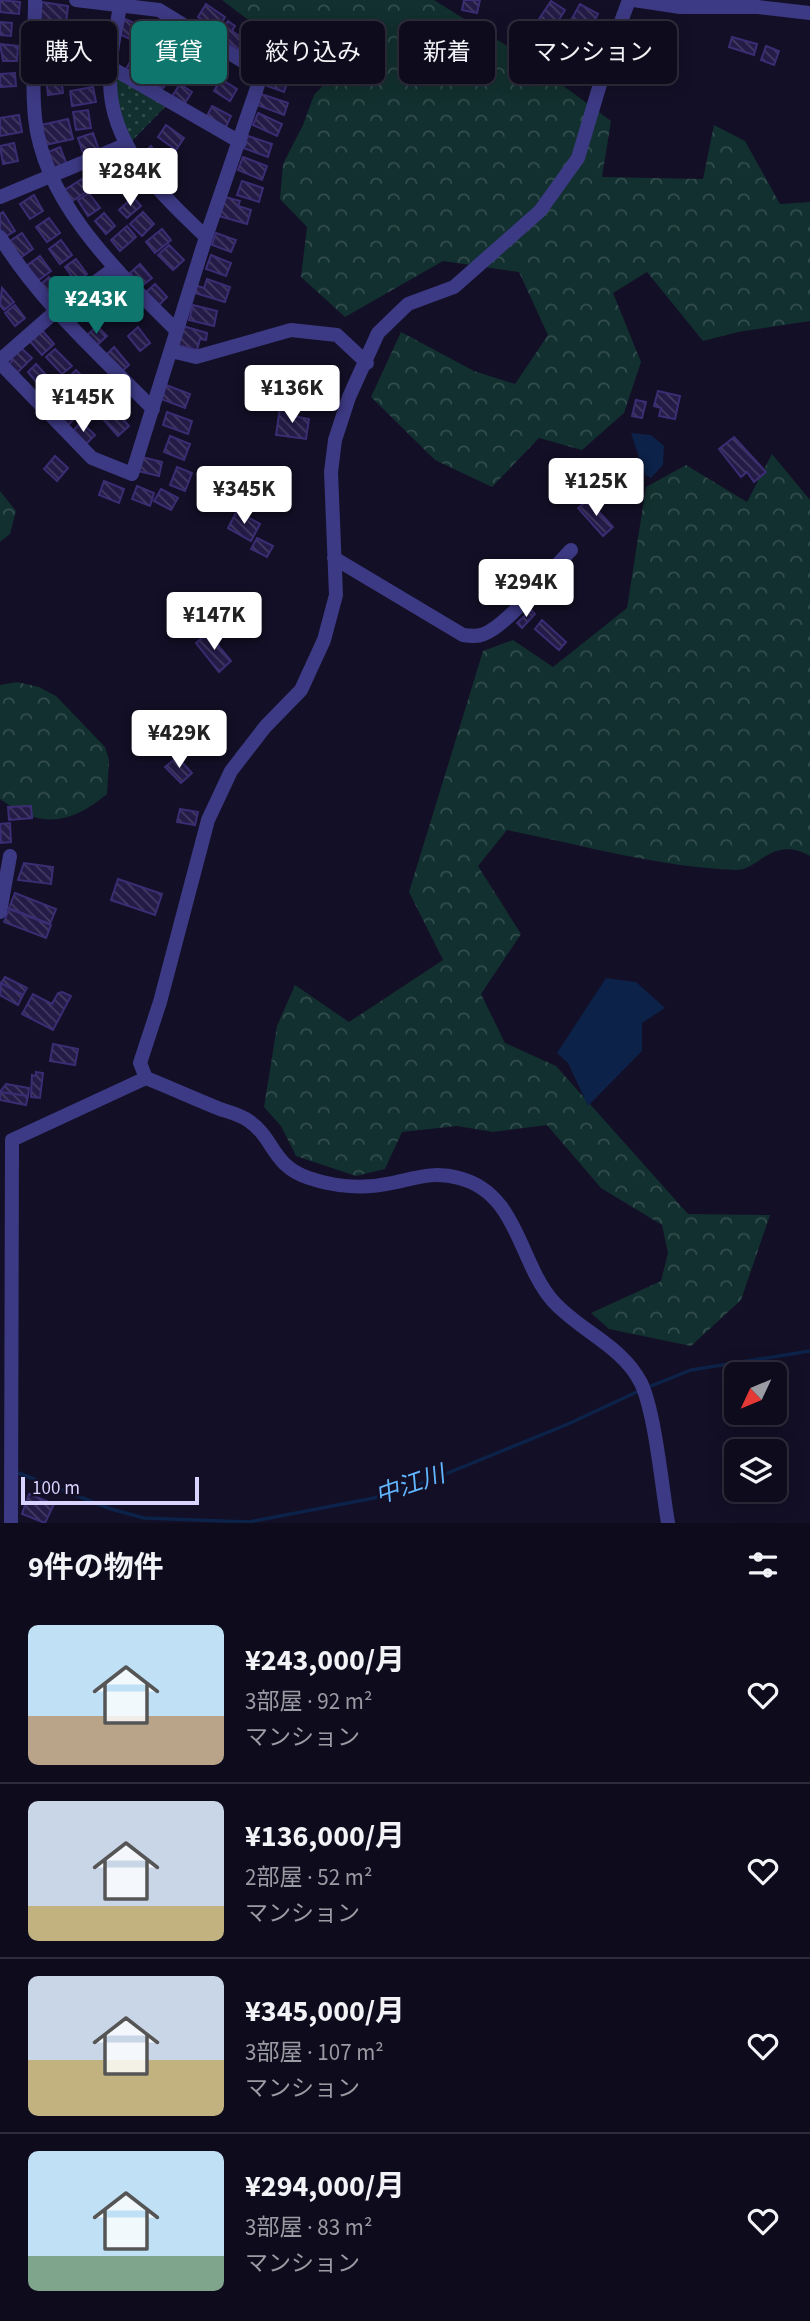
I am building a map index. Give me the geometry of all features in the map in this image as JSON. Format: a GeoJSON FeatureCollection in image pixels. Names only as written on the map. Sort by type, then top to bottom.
{"type":"FeatureCollection","features":[{"type":"Feature","properties":{"kind":"street"},"geometry":{"type":"LineString","coordinates":[[34,0],[35,119],[50,177],[115,268],[177,331]]}},
{"type":"Feature","properties":{"kind":"street"},"geometry":{"type":"LineString","coordinates":[[76,0],[159,10],[262,73],[206,237],[132,474],[93,458],[0,362],[57,311],[115,268]]}},
{"type":"Feature","properties":{"kind":"street"},"geometry":{"type":"LineString","coordinates":[[146,1079],[140,1063],[160,1002],[208,820],[231,771],[265,727],[301,690],[324,640],[336,595],[331,472],[335,440],[349,397],[367,363],[378,333],[408,304],[454,287],[540,211],[578,158],[609,54],[631,0],[680,7],[758,7],[810,13]]}},
{"type":"Feature","properties":{"kind":"street"},"geometry":{"type":"LineString","coordinates":[[117,24],[120,6]]}},
{"type":"Feature","properties":{"kind":"street"},"geometry":{"type":"LineString","coordinates":[[117,70],[240,142]]}},
{"type":"Feature","properties":{"kind":"street"},"geometry":{"type":"LineString","coordinates":[[109,84],[125,145],[164,198],[206,237]]}},
{"type":"Feature","properties":{"kind":"street"},"geometry":{"type":"LineString","coordinates":[[0,197],[125,145]]}},
{"type":"Feature","properties":{"kind":"street"},"geometry":{"type":"LineString","coordinates":[[0,237],[16,264],[57,311],[153,408]]}},
{"type":"Feature","properties":{"kind":"street"},"geometry":{"type":"LineString","coordinates":[[171,351],[196,357],[291,330],[337,335],[367,363]]}},
{"type":"Feature","properties":{"kind":"street"},"geometry":{"type":"LineString","coordinates":[[334,558],[463,635],[475,636],[487,633],[502,621],[571,550]]}},
{"type":"Feature","properties":{"kind":"street"},"geometry":{"type":"LineString","coordinates":[[0,912],[10,856]]}},
{"type":"Feature","properties":{"kind":"street"},"geometry":{"type":"LineString","coordinates":[[11,1523],[6,1140],[146,1079],[248,1120],[282,1164],[307,1177],[338,1185],[367,1187],[419,1175],[441,1174],[462,1178],[478,1187],[508,1216],[538,1279],[552,1300],[619,1353],[643,1389],[668,1523]]}},
{"type":"Feature","properties":{"kind":"green space"},"geometry":{"type":"Polygon","coordinates":[[[222,0],[434,0],[467,21],[399,21],[399,84],[495,84],[495,38],[509,47],[509,84],[561,84],[611,121],[602,177],[703,179],[714,125],[745,141],[780,204],[810,202],[810,321],[738,332],[703,341],[647,272],[613,293],[641,362],[624,413],[582,450],[539,438],[492,487],[435,460],[371,397],[401,332],[474,371],[515,384],[548,335],[519,272],[443,261],[345,317],[301,277],[307,227],[280,199],[283,164],[303,125],[314,95],[324,84],[385,84],[385,21],[250,21],[222,0]]]}},
{"type":"Feature","properties":{"kind":"green space"},"geometry":{"type":"Polygon","coordinates":[[[120,75],[166,106],[131,142],[121,117],[114,84],[117,84],[117,77],[120,75]]]}},
{"type":"Feature","properties":{"kind":"green space"},"geometry":{"type":"Polygon","coordinates":[[[772,454],[810,500],[810,856],[786,849],[767,855],[744,869],[707,868],[649,860],[507,830],[478,866],[521,934],[481,994],[505,1043],[556,1066],[688,1214],[770,1215],[741,1300],[691,1346],[609,1329],[591,1313],[661,1281],[668,1253],[662,1225],[601,1188],[547,1125],[493,1132],[457,1126],[402,1132],[385,1169],[356,1176],[296,1156],[281,1126],[264,1107],[277,1026],[295,985],[349,1022],[443,960],[409,892],[483,651],[513,640],[553,667],[627,608],[646,487],[686,465],[747,502],[772,454]]]}},
{"type":"Feature","properties":{"kind":"green space"},"geometry":{"type":"Polygon","coordinates":[[[0,491],[16,511],[10,534],[0,542],[0,491]]]}},
{"type":"Feature","properties":{"kind":"green space"},"geometry":{"type":"Polygon","coordinates":[[[17,682],[39,687],[56,696],[105,747],[109,760],[107,794],[80,812],[67,817],[42,819],[15,809],[0,799],[0,685],[17,682]]]}},
{"type":"Feature","properties":{"kind":"water"},"geometry":{"type":"Polygon","coordinates":[[[631,433],[651,435],[664,446],[663,465],[651,478],[645,475],[631,433]]]}},
{"type":"Feature","properties":{"kind":"water"},"geometry":{"type":"Polygon","coordinates":[[[606,978],[636,982],[665,1008],[642,1023],[642,1051],[588,1106],[568,1063],[557,1053],[606,978]]]}},
{"type":"Feature","properties":{"kind":"building"},"geometry":{"type":"Polygon","coordinates":[[[0,0],[20,2],[19,14],[0,12],[0,0]]]}},
{"type":"Feature","properties":{"kind":"building"},"geometry":{"type":"Polygon","coordinates":[[[464,0],[480,0],[477,13],[462,10],[464,0]]]}},
{"type":"Feature","properties":{"kind":"building"},"geometry":{"type":"Polygon","coordinates":[[[551,1],[565,10],[558,21],[538,21],[551,1]]]}},
{"type":"Feature","properties":{"kind":"building"},"geometry":{"type":"Polygon","coordinates":[[[42,2],[68,6],[66,21],[40,21],[42,2]]]}},
{"type":"Feature","properties":{"kind":"building"},"geometry":{"type":"Polygon","coordinates":[[[206,4],[225,17],[223,21],[204,21],[198,17],[206,4]]]}},
{"type":"Feature","properties":{"kind":"building"},"geometry":{"type":"Polygon","coordinates":[[[580,4],[598,14],[594,21],[571,20],[580,4]]]}},
{"type":"Feature","properties":{"kind":"building"},"geometry":{"type":"Polygon","coordinates":[[[125,19],[131,22],[131,40],[119,34],[125,19]]]}},
{"type":"Feature","properties":{"kind":"building"},"geometry":{"type":"Polygon","coordinates":[[[0,22],[12,23],[11,36],[0,35],[0,22]]]}},
{"type":"Feature","properties":{"kind":"building"},"geometry":{"type":"Polygon","coordinates":[[[227,22],[235,26],[232,31],[241,37],[241,51],[227,42],[227,22]]]}},
{"type":"Feature","properties":{"kind":"building"},"geometry":{"type":"Polygon","coordinates":[[[732,37],[757,44],[754,55],[729,47],[732,37]]]}},
{"type":"Feature","properties":{"kind":"building"},"geometry":{"type":"Polygon","coordinates":[[[0,44],[18,46],[17,61],[3,61],[0,44]]]}},
{"type":"Feature","properties":{"kind":"building"},"geometry":{"type":"Polygon","coordinates":[[[766,46],[779,51],[774,65],[761,60],[766,46]]]}},
{"type":"Feature","properties":{"kind":"building"},"geometry":{"type":"Polygon","coordinates":[[[15,73],[16,86],[0,87],[0,74],[15,73]]]}},
{"type":"Feature","properties":{"kind":"building"},"geometry":{"type":"Polygon","coordinates":[[[227,83],[237,89],[230,101],[214,91],[218,84],[227,83]]]}},
{"type":"Feature","properties":{"kind":"building"},"geometry":{"type":"Polygon","coordinates":[[[47,84],[62,84],[63,93],[48,95],[47,84]]]}},
{"type":"Feature","properties":{"kind":"building"},"geometry":{"type":"Polygon","coordinates":[[[180,84],[192,92],[183,106],[171,98],[180,84]]]}},
{"type":"Feature","properties":{"kind":"building"},"geometry":{"type":"Polygon","coordinates":[[[268,84],[287,84],[284,92],[267,86],[268,84]]]}},
{"type":"Feature","properties":{"kind":"building"},"geometry":{"type":"Polygon","coordinates":[[[93,87],[96,102],[72,106],[70,91],[93,87]]]}},
{"type":"Feature","properties":{"kind":"building"},"geometry":{"type":"Polygon","coordinates":[[[261,94],[288,103],[284,115],[257,105],[261,94]]]}},
{"type":"Feature","properties":{"kind":"building"},"geometry":{"type":"Polygon","coordinates":[[[212,106],[231,116],[225,129],[206,118],[212,106]]]}},
{"type":"Feature","properties":{"kind":"building"},"geometry":{"type":"Polygon","coordinates":[[[88,110],[91,128],[76,130],[73,112],[88,110]]]}},
{"type":"Feature","properties":{"kind":"building"},"geometry":{"type":"Polygon","coordinates":[[[258,113],[282,124],[277,136],[253,125],[258,113]]]}},
{"type":"Feature","properties":{"kind":"building"},"geometry":{"type":"Polygon","coordinates":[[[19,115],[22,132],[0,136],[0,118],[19,115]]]}},
{"type":"Feature","properties":{"kind":"building"},"geometry":{"type":"Polygon","coordinates":[[[68,119],[73,139],[45,145],[41,125],[68,119]]]}},
{"type":"Feature","properties":{"kind":"building"},"geometry":{"type":"Polygon","coordinates":[[[166,125],[184,138],[176,150],[158,137],[166,125]]]}},
{"type":"Feature","properties":{"kind":"building"},"geometry":{"type":"Polygon","coordinates":[[[93,133],[99,150],[84,156],[78,138],[93,133]]]}},
{"type":"Feature","properties":{"kind":"building"},"geometry":{"type":"Polygon","coordinates":[[[248,136],[272,144],[268,157],[243,148],[248,136]]]}},
{"type":"Feature","properties":{"kind":"building"},"geometry":{"type":"Polygon","coordinates":[[[14,143],[18,161],[3,164],[0,146],[14,143]]]}},
{"type":"Feature","properties":{"kind":"building"},"geometry":{"type":"Polygon","coordinates":[[[151,146],[159,156],[164,151],[168,156],[150,172],[137,158],[151,146]]]}},
{"type":"Feature","properties":{"kind":"building"},"geometry":{"type":"Polygon","coordinates":[[[60,147],[67,165],[53,170],[46,153],[60,147]]]}},
{"type":"Feature","properties":{"kind":"building"},"geometry":{"type":"Polygon","coordinates":[[[243,157],[267,166],[262,180],[238,170],[243,157]]]}},
{"type":"Feature","properties":{"kind":"building"},"geometry":{"type":"Polygon","coordinates":[[[163,167],[175,183],[164,191],[152,175],[163,167]]]}},
{"type":"Feature","properties":{"kind":"building"},"geometry":{"type":"Polygon","coordinates":[[[82,179],[89,190],[71,202],[63,191],[82,179]]]}},
{"type":"Feature","properties":{"kind":"building"},"geometry":{"type":"Polygon","coordinates":[[[242,181],[263,188],[259,202],[237,195],[242,181]]]}},
{"type":"Feature","properties":{"kind":"building"},"geometry":{"type":"Polygon","coordinates":[[[89,193],[100,208],[88,216],[78,200],[89,193]]]}},
{"type":"Feature","properties":{"kind":"building"},"geometry":{"type":"Polygon","coordinates":[[[34,195],[43,211],[30,219],[20,204],[34,195]]]}},
{"type":"Feature","properties":{"kind":"building"},"geometry":{"type":"Polygon","coordinates":[[[133,197],[141,206],[127,218],[119,210],[133,197]]]}},
{"type":"Feature","properties":{"kind":"building"},"geometry":{"type":"Polygon","coordinates":[[[225,197],[240,201],[238,206],[251,210],[247,224],[219,216],[225,197]]]}},
{"type":"Feature","properties":{"kind":"building"},"geometry":{"type":"Polygon","coordinates":[[[3,212],[15,231],[5,237],[0,229],[0,214],[3,212]]]}},
{"type":"Feature","properties":{"kind":"building"},"geometry":{"type":"Polygon","coordinates":[[[143,212],[154,224],[142,236],[130,224],[143,212]]]}},
{"type":"Feature","properties":{"kind":"building"},"geometry":{"type":"Polygon","coordinates":[[[104,213],[115,226],[106,234],[95,221],[104,213]]]}},
{"type":"Feature","properties":{"kind":"building"},"geometry":{"type":"Polygon","coordinates":[[[49,218],[60,233],[47,242],[36,227],[49,218]]]}},
{"type":"Feature","properties":{"kind":"building"},"geometry":{"type":"Polygon","coordinates":[[[127,226],[136,237],[120,251],[111,240],[127,226]]]}},
{"type":"Feature","properties":{"kind":"building"},"geometry":{"type":"Polygon","coordinates":[[[162,229],[171,240],[155,253],[146,242],[162,229]]]}},
{"type":"Feature","properties":{"kind":"building"},"geometry":{"type":"Polygon","coordinates":[[[22,233],[33,249],[20,258],[10,241],[22,233]]]}},
{"type":"Feature","properties":{"kind":"building"},"geometry":{"type":"Polygon","coordinates":[[[216,233],[236,240],[231,252],[212,245],[216,233]]]}},
{"type":"Feature","properties":{"kind":"building"},"geometry":{"type":"Polygon","coordinates":[[[61,240],[72,255],[60,264],[49,249],[61,240]]]}},
{"type":"Feature","properties":{"kind":"building"},"geometry":{"type":"Polygon","coordinates":[[[169,245],[184,260],[173,270],[158,255],[169,245]]]}},
{"type":"Feature","properties":{"kind":"building"},"geometry":{"type":"Polygon","coordinates":[[[211,255],[231,263],[226,276],[206,269],[211,255]]]}},
{"type":"Feature","properties":{"kind":"building"},"geometry":{"type":"Polygon","coordinates":[[[40,256],[51,271],[36,282],[25,267],[40,256]]]}},
{"type":"Feature","properties":{"kind":"building"},"geometry":{"type":"Polygon","coordinates":[[[76,259],[87,274],[76,282],[65,267],[76,259]]]}},
{"type":"Feature","properties":{"kind":"building"},"geometry":{"type":"Polygon","coordinates":[[[140,264],[152,278],[142,286],[130,273],[140,264]]]}},
{"type":"Feature","properties":{"kind":"building"},"geometry":{"type":"Polygon","coordinates":[[[49,277],[60,290],[51,297],[40,285],[49,277]]]}},
{"type":"Feature","properties":{"kind":"building"},"geometry":{"type":"Polygon","coordinates":[[[207,279],[230,287],[225,302],[192,292],[194,285],[204,288],[207,279]]]}},
{"type":"Feature","properties":{"kind":"building"},"geometry":{"type":"Polygon","coordinates":[[[155,284],[167,297],[158,306],[145,293],[155,284]]]}},
{"type":"Feature","properties":{"kind":"building"},"geometry":{"type":"Polygon","coordinates":[[[101,287],[117,304],[108,313],[92,296],[101,287]]]}},
{"type":"Feature","properties":{"kind":"building"},"geometry":{"type":"Polygon","coordinates":[[[2,288],[14,302],[4,310],[0,305],[2,288]]]}},
{"type":"Feature","properties":{"kind":"building"},"geometry":{"type":"Polygon","coordinates":[[[15,305],[25,318],[15,326],[5,313],[15,305]]]}},
{"type":"Feature","properties":{"kind":"building"},"geometry":{"type":"Polygon","coordinates":[[[193,305],[217,311],[214,326],[189,320],[193,305]]]}},
{"type":"Feature","properties":{"kind":"building"},"geometry":{"type":"Polygon","coordinates":[[[97,326],[107,336],[95,347],[86,336],[97,326]]]}},
{"type":"Feature","properties":{"kind":"building"},"geometry":{"type":"Polygon","coordinates":[[[183,326],[207,333],[206,340],[200,339],[197,350],[178,345],[183,326]]]}},
{"type":"Feature","properties":{"kind":"building"},"geometry":{"type":"Polygon","coordinates":[[[138,327],[150,343],[140,351],[128,336],[138,327]]]}},
{"type":"Feature","properties":{"kind":"building"},"geometry":{"type":"Polygon","coordinates":[[[40,328],[54,344],[42,355],[28,339],[40,328]]]}},
{"type":"Feature","properties":{"kind":"building"},"geometry":{"type":"Polygon","coordinates":[[[20,347],[32,358],[16,374],[7,366],[12,361],[10,357],[20,347]]]}},
{"type":"Feature","properties":{"kind":"building"},"geometry":{"type":"Polygon","coordinates":[[[114,347],[129,365],[121,372],[106,355],[114,347]]]}},
{"type":"Feature","properties":{"kind":"building"},"geometry":{"type":"Polygon","coordinates":[[[55,349],[72,366],[62,374],[46,357],[55,349]]]}},
{"type":"Feature","properties":{"kind":"building"},"geometry":{"type":"Polygon","coordinates":[[[36,364],[48,377],[39,385],[28,372],[36,364]]]}},
{"type":"Feature","properties":{"kind":"building"},"geometry":{"type":"Polygon","coordinates":[[[76,370],[91,385],[81,395],[66,380],[76,370]]]}},
{"type":"Feature","properties":{"kind":"building"},"geometry":{"type":"Polygon","coordinates":[[[57,380],[66,390],[55,400],[61,405],[55,411],[40,396],[57,380]]]}},
{"type":"Feature","properties":{"kind":"building"},"geometry":{"type":"Polygon","coordinates":[[[166,385],[190,394],[185,408],[161,399],[166,385]]]}},
{"type":"Feature","properties":{"kind":"building"},"geometry":{"type":"Polygon","coordinates":[[[94,386],[112,405],[101,416],[83,397],[94,386]]]}},
{"type":"Feature","properties":{"kind":"building"},"geometry":{"type":"Polygon","coordinates":[[[72,391],[86,405],[81,410],[66,397],[72,391]]]}},
{"type":"Feature","properties":{"kind":"building"},"geometry":{"type":"Polygon","coordinates":[[[658,391],[680,396],[675,419],[659,416],[661,408],[654,406],[658,391]]]}},
{"type":"Feature","properties":{"kind":"building"},"geometry":{"type":"Polygon","coordinates":[[[636,400],[646,402],[642,418],[632,416],[636,400]]]}},
{"type":"Feature","properties":{"kind":"building"},"geometry":{"type":"Polygon","coordinates":[[[65,405],[76,417],[66,427],[54,414],[65,405]]]}},
{"type":"Feature","properties":{"kind":"building"},"geometry":{"type":"Polygon","coordinates":[[[280,408],[294,410],[293,416],[309,419],[306,439],[276,435],[280,408]]]}},
{"type":"Feature","properties":{"kind":"building"},"geometry":{"type":"Polygon","coordinates":[[[113,409],[129,426],[118,436],[103,419],[113,409]]]}},
{"type":"Feature","properties":{"kind":"building"},"geometry":{"type":"Polygon","coordinates":[[[167,412],[192,421],[188,434],[163,425],[167,412]]]}},
{"type":"Feature","properties":{"kind":"building"},"geometry":{"type":"Polygon","coordinates":[[[81,422],[95,435],[85,445],[72,432],[81,422]]]}},
{"type":"Feature","properties":{"kind":"building"},"geometry":{"type":"Polygon","coordinates":[[[170,436],[190,444],[184,460],[164,452],[170,436]]]}},
{"type":"Feature","properties":{"kind":"building"},"geometry":{"type":"Polygon","coordinates":[[[734,437],[766,472],[754,482],[747,472],[741,477],[719,449],[734,437]]]}},
{"type":"Feature","properties":{"kind":"building"},"geometry":{"type":"Polygon","coordinates":[[[55,456],[68,468],[57,481],[44,469],[55,456]]]}},
{"type":"Feature","properties":{"kind":"building"},"geometry":{"type":"Polygon","coordinates":[[[142,457],[162,462],[159,476],[138,471],[142,457]]]}},
{"type":"Feature","properties":{"kind":"building"},"geometry":{"type":"Polygon","coordinates":[[[177,467],[192,473],[185,491],[170,485],[177,467]]]}},
{"type":"Feature","properties":{"kind":"building"},"geometry":{"type":"Polygon","coordinates":[[[104,481],[124,489],[119,503],[99,495],[104,481]]]}},
{"type":"Feature","properties":{"kind":"building"},"geometry":{"type":"Polygon","coordinates":[[[137,486],[154,493],[150,506],[132,499],[137,486]]]}},
{"type":"Feature","properties":{"kind":"building"},"geometry":{"type":"Polygon","coordinates":[[[161,489],[178,498],[171,510],[154,501],[161,489]]]}},
{"type":"Feature","properties":{"kind":"building"},"geometry":{"type":"Polygon","coordinates":[[[588,500],[613,527],[603,536],[578,508],[588,500]]]}},
{"type":"Feature","properties":{"kind":"building"},"geometry":{"type":"Polygon","coordinates":[[[237,511],[260,524],[251,541],[228,528],[237,511]]]}},
{"type":"Feature","properties":{"kind":"building"},"geometry":{"type":"Polygon","coordinates":[[[257,538],[273,546],[267,557],[251,549],[257,538]]]}},
{"type":"Feature","properties":{"kind":"building"},"geometry":{"type":"Polygon","coordinates":[[[232,597],[258,621],[249,630],[223,607],[232,597]]]}},
{"type":"Feature","properties":{"kind":"building"},"geometry":{"type":"Polygon","coordinates":[[[531,610],[535,614],[522,628],[517,623],[531,610]]]}},
{"type":"Feature","properties":{"kind":"building"},"geometry":{"type":"Polygon","coordinates":[[[542,620],[566,642],[559,650],[535,629],[542,620]]]}},
{"type":"Feature","properties":{"kind":"building"},"geometry":{"type":"Polygon","coordinates":[[[208,633],[231,661],[219,672],[196,643],[208,633]]]}},
{"type":"Feature","properties":{"kind":"building"},"geometry":{"type":"Polygon","coordinates":[[[177,757],[192,773],[181,783],[165,767],[177,757]]]}},
{"type":"Feature","properties":{"kind":"building"},"geometry":{"type":"Polygon","coordinates":[[[31,806],[32,818],[9,820],[8,807],[31,806]]]}},
{"type":"Feature","properties":{"kind":"building"},"geometry":{"type":"Polygon","coordinates":[[[180,809],[198,812],[195,825],[177,822],[180,809]]]}},
{"type":"Feature","properties":{"kind":"building"},"geometry":{"type":"Polygon","coordinates":[[[10,823],[11,842],[1,843],[0,824],[10,823]]]}},
{"type":"Feature","properties":{"kind":"building"},"geometry":{"type":"Polygon","coordinates":[[[24,863],[53,867],[51,884],[18,880],[24,863]]]}},
{"type":"Feature","properties":{"kind":"building"},"geometry":{"type":"Polygon","coordinates":[[[118,879],[162,894],[155,915],[111,900],[118,879]]]}},
{"type":"Feature","properties":{"kind":"building"},"geometry":{"type":"Polygon","coordinates":[[[15,893],[56,909],[50,924],[9,908],[15,893]]]}},
{"type":"Feature","properties":{"kind":"building"},"geometry":{"type":"Polygon","coordinates":[[[9,909],[51,925],[46,938],[4,922],[9,909]]]}},
{"type":"Feature","properties":{"kind":"building"},"geometry":{"type":"Polygon","coordinates":[[[5,977],[27,988],[23,995],[1,983],[5,977]]]}},
{"type":"Feature","properties":{"kind":"building"},"geometry":{"type":"Polygon","coordinates":[[[1,983],[23,995],[18,1005],[0,995],[1,983]]]}},
{"type":"Feature","properties":{"kind":"building"},"geometry":{"type":"Polygon","coordinates":[[[58,993],[71,996],[53,1030],[22,1014],[33,994],[52,1004],[58,993]]]}},
{"type":"Feature","properties":{"kind":"building"},"geometry":{"type":"Polygon","coordinates":[[[53,1044],[78,1049],[75,1065],[50,1061],[53,1044]]]}},
{"type":"Feature","properties":{"kind":"building"},"geometry":{"type":"Polygon","coordinates":[[[36,1072],[43,1073],[40,1098],[31,1097],[32,1075],[36,1076],[36,1072]]]}},
{"type":"Feature","properties":{"kind":"building"},"geometry":{"type":"Polygon","coordinates":[[[6,1084],[29,1088],[28,1096],[0,1092],[6,1084]]]}},
{"type":"Feature","properties":{"kind":"building"},"geometry":{"type":"Polygon","coordinates":[[[0,1092],[28,1096],[26,1105],[0,1100],[0,1092]]]}},
{"type":"Feature","properties":{"kind":"building"},"geometry":{"type":"Polygon","coordinates":[[[29,1494],[54,1504],[45,1523],[22,1514],[29,1494]]]}},
{"type":"Feature","properties":{"kind":"waterway","name":"中江川"},"geometry":{"type":"LineString","coordinates":[[646,1388],[691,1370],[810,1351]]}},
{"type":"Feature","properties":{"kind":"waterway","name":"中江川"},"geometry":{"type":"LineString","coordinates":[[16,1472],[111,1509],[144,1518],[249,1522],[374,1498],[426,1482],[568,1424],[639,1391]]}}]}
